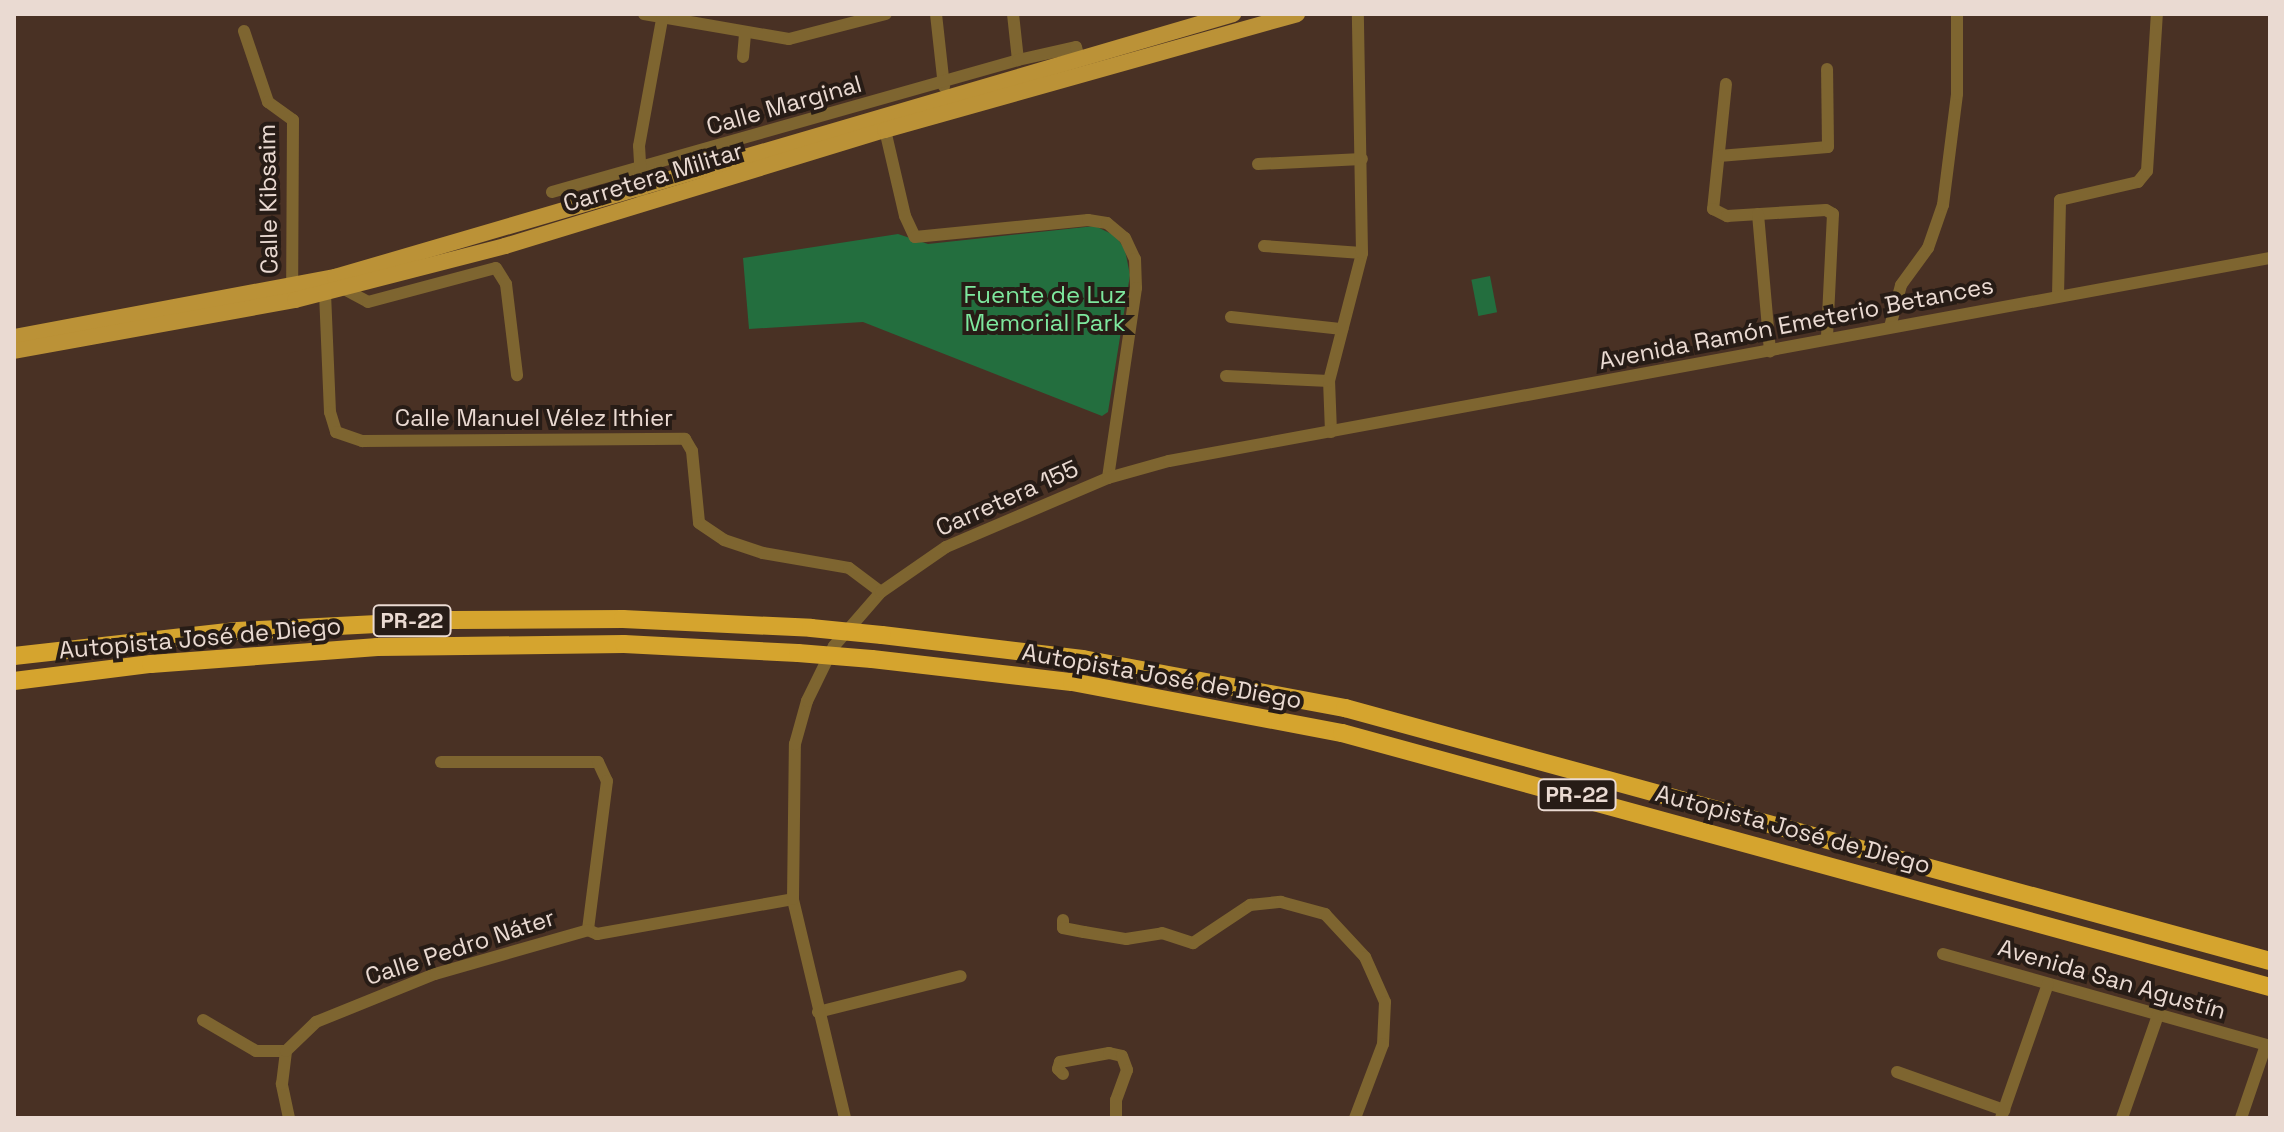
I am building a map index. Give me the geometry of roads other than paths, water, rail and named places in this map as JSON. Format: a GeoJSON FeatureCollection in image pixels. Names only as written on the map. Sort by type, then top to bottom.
{"type":"FeatureCollection","features":[{"type":"Feature","properties":{"kind":"highway","name":"Autopista José de Diego"},"geometry":{"type":"LineString","coordinates":[[14,656],[223,632],[436,620],[623,619],[811,628],[1083,659],[1345,708],[2270,961]]}},
{"type":"Feature","properties":{"kind":"highway","name":"Autopista José de Diego"},"geometry":{"type":"LineString","coordinates":[[14,681],[236,656],[393,646],[624,644],[872,659],[1072,682],[1342,733],[2270,987]]}},
{"type":"Feature","properties":{"kind":"main road","name":"Carretera Militar"},"geometry":{"type":"LineString","coordinates":[[14,351],[344,289],[505,246],[945,99],[1233,14]]}},
{"type":"Feature","properties":{"kind":"main road","name":"Carretera Militar"},"geometry":{"type":"LineString","coordinates":[[14,337],[292,287],[643,198],[1297,14]]}},
{"type":"Feature","properties":{"kind":"street"},"geometry":{"type":"LineString","coordinates":[[644,14],[789,39],[886,14]]}},
{"type":"Feature","properties":{"kind":"street"},"geometry":{"type":"LineString","coordinates":[[829,14],[833,29]]}},
{"type":"Feature","properties":{"kind":"street"},"geometry":{"type":"LineString","coordinates":[[936,14],[945,99]]}},
{"type":"Feature","properties":{"kind":"street"},"geometry":{"type":"LineString","coordinates":[[1013,14],[1018,60]]}},
{"type":"Feature","properties":{"kind":"street"},"geometry":{"type":"LineString","coordinates":[[1331,432],[1329,381],[1362,253],[1358,14]]}},
{"type":"Feature","properties":{"kind":"street"},"geometry":{"type":"LineString","coordinates":[[1890,327],[1901,285],[1928,248],[1943,205],[1957,94],[1957,14]]}},
{"type":"Feature","properties":{"kind":"street"},"geometry":{"type":"LineString","coordinates":[[2058,296],[2060,200],[2138,182],[2147,171],[2157,14]]}},
{"type":"Feature","properties":{"kind":"street"},"geometry":{"type":"LineString","coordinates":[[643,198],[637,171],[663,16]]}},
{"type":"Feature","properties":{"kind":"street","name":"Calle Kibsaim"},"geometry":{"type":"LineString","coordinates":[[244,31],[268,102],[293,120],[292,287]]}},
{"type":"Feature","properties":{"kind":"street"},"geometry":{"type":"LineString","coordinates":[[743,57],[745,33]]}},
{"type":"Feature","properties":{"kind":"street","name":"Calle Marginal"},"geometry":{"type":"LineString","coordinates":[[552,192],[637,171],[1018,60],[1076,47],[1079,59]]}},
{"type":"Feature","properties":{"kind":"street"},"geometry":{"type":"LineString","coordinates":[[1719,156],[1828,147],[1827,69]]}},
{"type":"Feature","properties":{"kind":"street"},"geometry":{"type":"LineString","coordinates":[[1726,84],[1713,209],[1727,216],[1833,214],[1827,338]]}},
{"type":"Feature","properties":{"kind":"street"},"geometry":{"type":"LineString","coordinates":[[885,130],[905,216],[915,237],[1088,220],[1107,223],[1125,238],[1135,259],[1136,288],[1108,478]]}},
{"type":"Feature","properties":{"kind":"street"},"geometry":{"type":"LineString","coordinates":[[1258,164],[1362,159]]}},
{"type":"Feature","properties":{"kind":"street"},"geometry":{"type":"LineString","coordinates":[[1758,214],[1770,351]]}},
{"type":"Feature","properties":{"kind":"street"},"geometry":{"type":"LineString","coordinates":[[496,268],[505,246]]}},
{"type":"Feature","properties":{"kind":"street"},"geometry":{"type":"LineString","coordinates":[[1264,246],[1362,253]]}},
{"type":"Feature","properties":{"kind":"street","name":"Avenida Ramón Emeterio Betances"},"geometry":{"type":"LineString","coordinates":[[1331,432],[2270,258]]}},
{"type":"Feature","properties":{"kind":"street"},"geometry":{"type":"LineString","coordinates":[[344,289],[368,302],[496,268]]}},
{"type":"Feature","properties":{"kind":"street"},"geometry":{"type":"LineString","coordinates":[[496,268],[506,284],[517,375]]}},
{"type":"Feature","properties":{"kind":"street","name":"Calle Manuel Vélez Ithier"},"geometry":{"type":"LineString","coordinates":[[325,293],[330,412],[336,432],[362,441],[685,439],[692,451],[699,523],[724,540],[763,553],[849,568],[881,592]]}},
{"type":"Feature","properties":{"kind":"street"},"geometry":{"type":"LineString","coordinates":[[1231,317],[1342,329]]}},
{"type":"Feature","properties":{"kind":"street"},"geometry":{"type":"LineString","coordinates":[[1226,376],[1329,381]]}},
{"type":"Feature","properties":{"kind":"street","name":"Carretera 155"},"geometry":{"type":"LineString","coordinates":[[845,1118],[793,899],[791,777],[799,728],[834,646],[881,592],[966,535],[1108,478],[1169,461],[1331,432]]}},
{"type":"Feature","properties":{"kind":"street"},"geometry":{"type":"LineString","coordinates":[[441,762],[598,762],[607,781],[588,930]]}},
{"type":"Feature","properties":{"kind":"street","name":"Calle Pedro Náter"},"geometry":{"type":"LineString","coordinates":[[286,1051],[316,1022],[381,993],[588,930],[612,931],[793,899]]}},
{"type":"Feature","properties":{"kind":"street"},"geometry":{"type":"LineString","coordinates":[[1063,920],[1063,928],[1084,932],[1126,939],[1162,933],[1193,943],[1250,905],[1281,902],[1325,914],[1365,957],[1385,1002],[1383,1044],[1355,1118]]}},
{"type":"Feature","properties":{"kind":"street","name":"Avenida San Agustín"},"geometry":{"type":"LineString","coordinates":[[1943,954],[2268,1046]]}},
{"type":"Feature","properties":{"kind":"street"},"geometry":{"type":"LineString","coordinates":[[818,1012],[961,976]]}},
{"type":"Feature","properties":{"kind":"street"},"geometry":{"type":"LineString","coordinates":[[1897,1072],[2002,1114],[2048,984]]}},
{"type":"Feature","properties":{"kind":"street"},"geometry":{"type":"LineString","coordinates":[[2122,1118],[2158,1015]]}},
{"type":"Feature","properties":{"kind":"street"},"geometry":{"type":"LineString","coordinates":[[203,1020],[256,1051],[286,1051],[282,1084],[289,1118]]}},
{"type":"Feature","properties":{"kind":"street"},"geometry":{"type":"LineString","coordinates":[[2241,1118],[2268,1046]]}},
{"type":"Feature","properties":{"kind":"street"},"geometry":{"type":"LineString","coordinates":[[1063,1074],[1058,1069],[1060,1062],[1109,1053],[1122,1056],[1127,1070],[1116,1100],[1116,1118]]}},
{"type":"Feature","properties":{"kind":"park label","name":"Fuente de Luz Memorial Park"},"geometry":{"type":"Point","coordinates":[1045,309]}}]}
